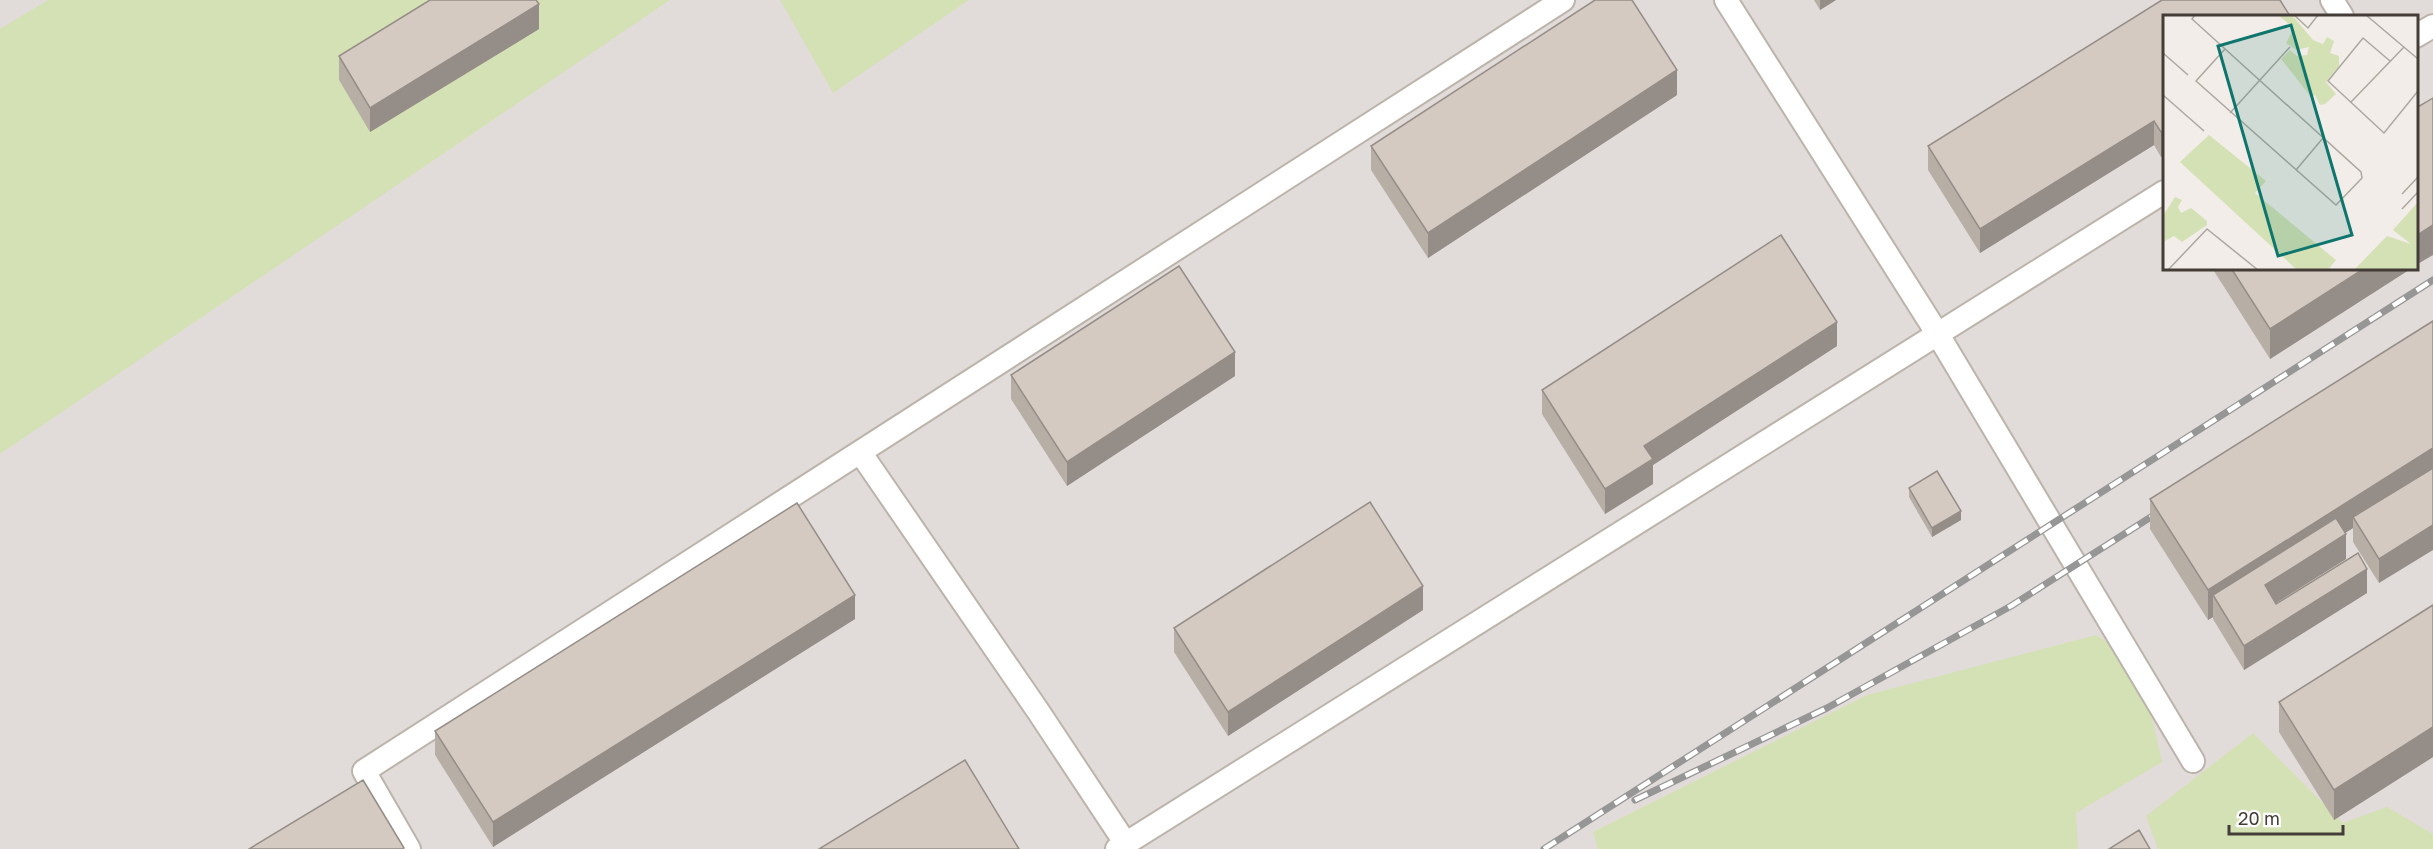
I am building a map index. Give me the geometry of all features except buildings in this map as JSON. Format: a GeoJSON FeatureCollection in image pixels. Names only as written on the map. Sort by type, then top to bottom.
{"type":"FeatureCollection","features":[{"type":"Feature","properties":{"kind":"lane"},"geometry":{"type":"LineString","coordinates":[[409,849],[364,771],[1563,0]]}},
{"type":"Feature","properties":{"kind":"lane"},"geometry":{"type":"LineString","coordinates":[[1726,0],[1937,333],[2193,761]]}},
{"type":"Feature","properties":{"kind":"lane"},"geometry":{"type":"LineString","coordinates":[[2332,0],[2341,15]]}},
{"type":"Feature","properties":{"kind":"lane"},"geometry":{"type":"LineString","coordinates":[[2418,35],[2433,26]]}},
{"type":"Feature","properties":{"kind":"lane"},"geometry":{"type":"LineString","coordinates":[[860,452],[1038,711],[1121,846],[2163,193]]}},
{"type":"Feature","properties":{"kind":"shaded area"},"geometry":{"type":"Polygon","coordinates":[[[0,0],[2433,0],[2433,849],[0,849],[0,0]]]}},
{"type":"Feature","properties":{"kind":"green space"},"geometry":{"type":"Polygon","coordinates":[[[48,0],[670,0],[0,454],[0,29],[48,0]]]}},
{"type":"Feature","properties":{"kind":"green space"},"geometry":{"type":"Polygon","coordinates":[[[780,0],[969,0],[833,93],[780,0]]]}},
{"type":"Feature","properties":{"kind":"green space"},"geometry":{"type":"Polygon","coordinates":[[[2096,635],[2140,664],[2162,762],[2076,813],[2078,849],[1598,849],[1593,832],[1867,695],[2096,635]]]}},
{"type":"Feature","properties":{"kind":"green space"},"geometry":{"type":"Polygon","coordinates":[[[2253,733],[2343,823],[2387,807],[2433,834],[2433,849],[2158,849],[2146,816],[2253,733]]]}},
{"type":"Feature","properties":{"kind":"railway"},"geometry":{"type":"LineString","coordinates":[[1544,849],[2433,280]]}},
{"type":"Feature","properties":{"kind":"railway"},"geometry":{"type":"LineString","coordinates":[[1635,800],[1827,708],[2011,606],[2165,508]]}}]}
